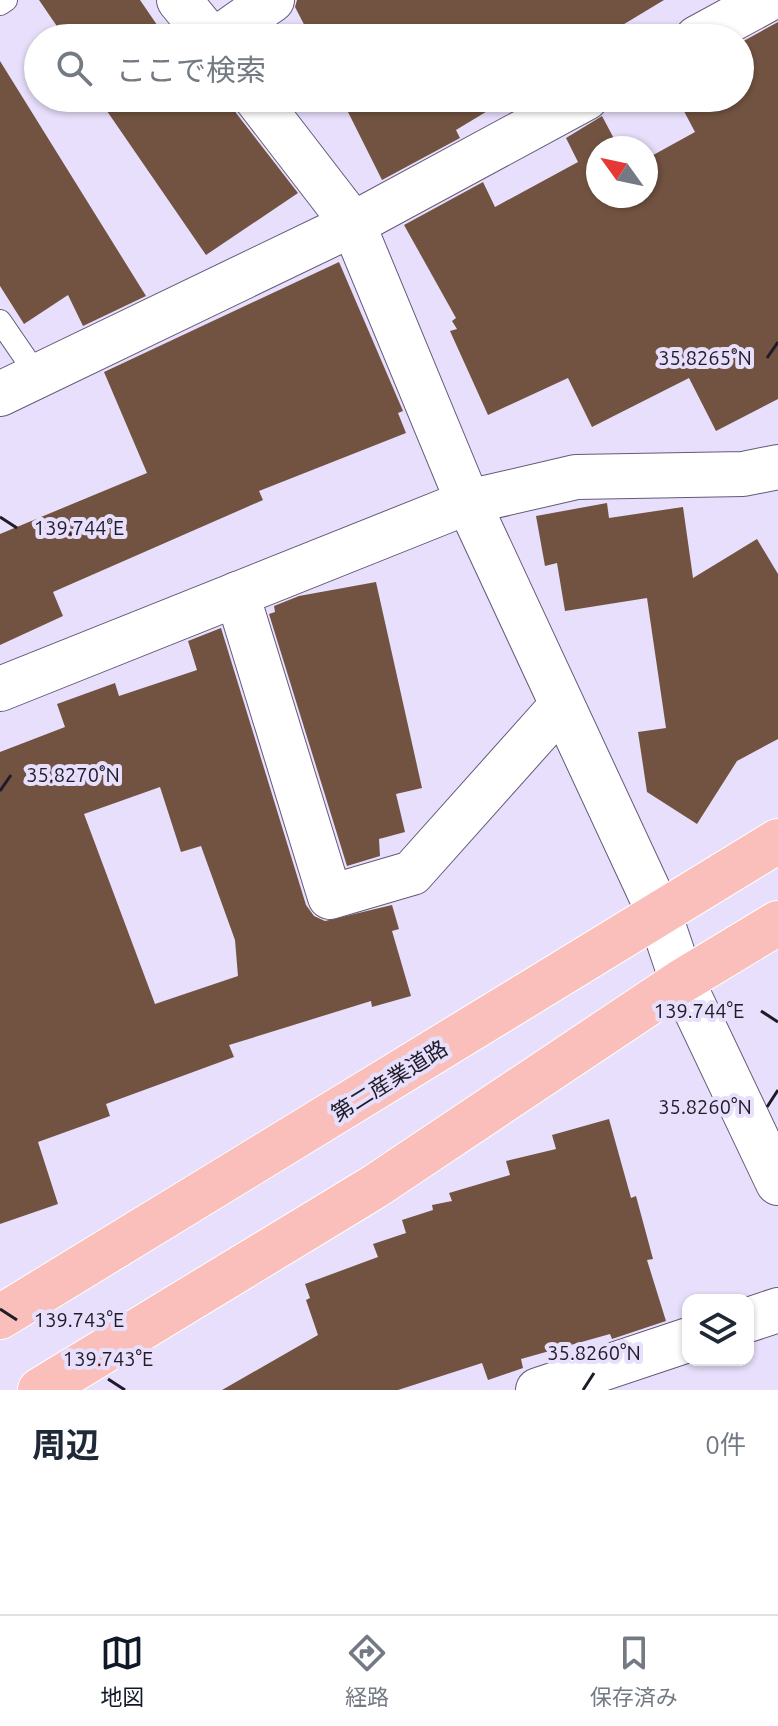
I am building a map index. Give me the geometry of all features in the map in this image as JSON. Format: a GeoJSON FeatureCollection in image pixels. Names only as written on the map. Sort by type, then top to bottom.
{"type":"FeatureCollection","features":[{"type":"Feature","properties":{"kind":"main road","name":"第二産業道路"},"geometry":{"type":"LineString","coordinates":[[0,1317],[778,841]]}},
{"type":"Feature","properties":{"kind":"main road"},"geometry":{"type":"LineString","coordinates":[[40,1390],[374,1187],[682,981],[778,923]]}},
{"type":"Feature","properties":{"kind":"street"},"geometry":{"type":"LineString","coordinates":[[179,0],[199,24]]}},
{"type":"Feature","properties":{"kind":"street"},"geometry":{"type":"LineString","coordinates":[[238,24],[272,0]]}},
{"type":"Feature","properties":{"kind":"street"},"geometry":{"type":"LineString","coordinates":[[723,24],[767,0]]}},
{"type":"Feature","properties":{"kind":"street"},"geometry":{"type":"LineString","coordinates":[[267,112],[353,224],[468,502],[659,913],[682,981],[774,1168]]}},
{"type":"Feature","properties":{"kind":"street"},"geometry":{"type":"LineString","coordinates":[[18,384],[353,224],[560,112]]}},
{"type":"Feature","properties":{"kind":"street"},"geometry":{"type":"LineString","coordinates":[[0,689],[468,502],[576,477],[743,474],[778,467]]}},
{"type":"Feature","properties":{"kind":"street"},"geometry":{"type":"LineString","coordinates":[[237,594],[330,897],[412,873],[562,705]]}},
{"type":"Feature","properties":{"kind":"street"},"geometry":{"type":"LineString","coordinates":[[754,1318],[778,1310]]}},
{"type":"Feature","properties":{"kind":"street"},"geometry":{"type":"LineString","coordinates":[[538,1390],[682,1342]]}},
{"type":"Feature","properties":{"kind":"lane"},"geometry":{"type":"LineString","coordinates":[[0,4],[6,0]]}},
{"type":"Feature","properties":{"kind":"lane"},"geometry":{"type":"LineString","coordinates":[[0,321],[18,384]]}},
{"type":"Feature","properties":{"kind":"building"},"geometry":{"type":"Polygon","coordinates":[[[39,0],[140,0],[156,24],[55,24],[39,0]]]}},
{"type":"Feature","properties":{"kind":"building"},"geometry":{"type":"Polygon","coordinates":[[[297,0],[664,0],[624,24],[304,24],[295,7],[297,0]]]}},
{"type":"Feature","properties":{"kind":"building"},"geometry":{"type":"Polygon","coordinates":[[[778,22],[778,399],[716,431],[689,378],[592,427],[568,378],[488,415],[450,331],[457,329],[452,321],[456,318],[404,225],[483,182],[495,207],[578,162],[566,138],[602,116],[613,136],[586,136],[586,208],[658,208],[658,152],[695,132],[684,112],[754,112],[754,35],[778,22]]]}},
{"type":"Feature","properties":{"kind":"building"},"geometry":{"type":"Polygon","coordinates":[[[0,61],[24,100],[24,112],[32,112],[146,296],[83,326],[68,295],[24,324],[0,286],[0,61]]]}},
{"type":"Feature","properties":{"kind":"building"},"geometry":{"type":"Polygon","coordinates":[[[108,112],[236,112],[298,193],[206,255],[108,112]]]}},
{"type":"Feature","properties":{"kind":"building"},"geometry":{"type":"Polygon","coordinates":[[[348,112],[486,112],[456,130],[460,138],[382,180],[348,112]]]}},
{"type":"Feature","properties":{"kind":"building"},"geometry":{"type":"Polygon","coordinates":[[[339,262],[403,411],[398,413],[406,433],[259,491],[263,500],[53,592],[63,616],[0,645],[0,534],[147,473],[104,372],[339,262]]]}},
{"type":"Feature","properties":{"kind":"building"},"geometry":{"type":"Polygon","coordinates":[[[607,503],[609,518],[683,507],[693,578],[757,539],[778,574],[778,739],[737,761],[697,824],[647,792],[638,732],[666,728],[647,598],[565,611],[557,563],[545,566],[536,516],[607,503]]]}},
{"type":"Feature","properties":{"kind":"building"},"geometry":{"type":"Polygon","coordinates":[[[376,582],[422,788],[396,794],[405,832],[379,839],[380,856],[347,866],[269,614],[275,612],[274,606],[299,596],[376,582]]]}},
{"type":"Feature","properties":{"kind":"building"},"geometry":{"type":"Polygon","coordinates":[[[221,628],[306,905],[314,916],[325,921],[392,905],[399,929],[392,931],[411,996],[372,1007],[371,1001],[229,1045],[234,1057],[106,1104],[110,1116],[38,1142],[58,1204],[0,1224],[0,752],[65,727],[57,704],[115,683],[119,696],[197,670],[188,641],[221,628]],[[160,787],[84,814],[155,1004],[238,976],[235,940],[201,846],[181,852],[160,787]]]}},
{"type":"Feature","properties":{"kind":"building"},"geometry":{"type":"Polygon","coordinates":[[[609,1119],[631,1198],[636,1196],[653,1259],[647,1260],[666,1321],[612,1339],[610,1334],[521,1359],[523,1368],[488,1380],[482,1363],[398,1390],[222,1390],[318,1335],[306,1300],[310,1298],[305,1284],[378,1257],[373,1244],[406,1233],[402,1220],[433,1210],[432,1205],[452,1201],[449,1193],[510,1175],[506,1161],[556,1149],[552,1135],[609,1119]]]}}]}
